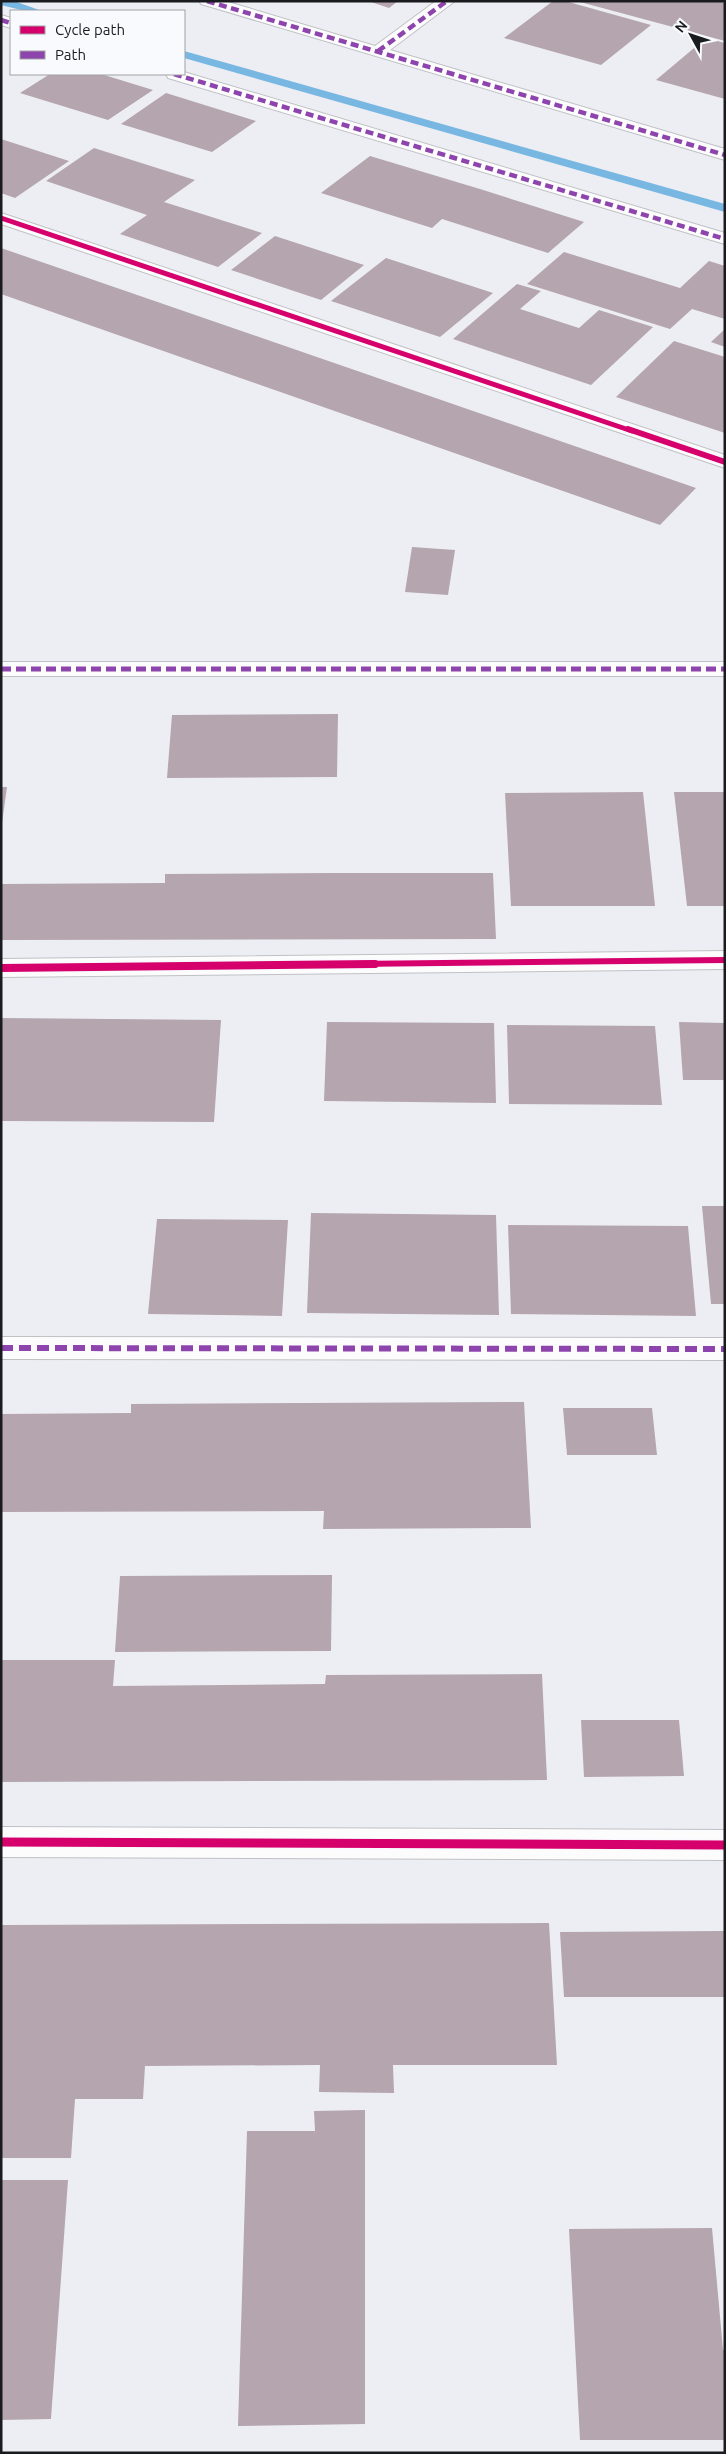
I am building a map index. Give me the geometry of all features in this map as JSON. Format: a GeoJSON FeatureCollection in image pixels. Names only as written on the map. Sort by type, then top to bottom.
{"type":"FeatureCollection","features":[{"type":"Feature","properties":{"kind":"street"},"geometry":{"type":"LineString","coordinates":[[207,1],[725,155]]}},
{"type":"Feature","properties":{"kind":"street"},"geometry":{"type":"LineString","coordinates":[[378,51],[447,1]]}},
{"type":"Feature","properties":{"kind":"street"},"geometry":{"type":"LineString","coordinates":[[177,75],[725,238]]}},
{"type":"Feature","properties":{"kind":"street"},"geometry":{"type":"LineString","coordinates":[[1,218],[725,462]]}},
{"type":"Feature","properties":{"kind":"street"},"geometry":{"type":"LineString","coordinates":[[1,669],[725,668]]}},
{"type":"Feature","properties":{"kind":"street"},"geometry":{"type":"LineString","coordinates":[[1,968],[725,960]]}},
{"type":"Feature","properties":{"kind":"street"},"geometry":{"type":"LineString","coordinates":[[1,1348],[725,1349]]}},
{"type":"Feature","properties":{"kind":"street"},"geometry":{"type":"LineString","coordinates":[[1,1842],[725,1845]]}},
{"type":"Feature","properties":{"kind":"building"},"geometry":{"type":"Polygon","coordinates":[[[368,1],[398,1],[389,8],[368,1]]]}},
{"type":"Feature","properties":{"kind":"building"},"geometry":{"type":"Polygon","coordinates":[[[553,1],[565,1],[651,25],[601,65],[504,38],[553,1]]]}},
{"type":"Feature","properties":{"kind":"building"},"geometry":{"type":"Polygon","coordinates":[[[719,1],[725,3],[725,41],[580,2],[719,1]]]}},
{"type":"Feature","properties":{"kind":"building"},"geometry":{"type":"Polygon","coordinates":[[[706,38],[725,43],[725,99],[656,80],[706,38]]]}},
{"type":"Feature","properties":{"kind":"building"},"geometry":{"type":"Polygon","coordinates":[[[48,75],[104,75],[153,90],[108,120],[20,93],[48,75]]]}},
{"type":"Feature","properties":{"kind":"building"},"geometry":{"type":"Polygon","coordinates":[[[166,93],[256,121],[212,152],[121,124],[166,93]]]}},
{"type":"Feature","properties":{"kind":"building"},"geometry":{"type":"Polygon","coordinates":[[[1,139],[69,161],[15,198],[1,193],[1,139]]]}},
{"type":"Feature","properties":{"kind":"building"},"geometry":{"type":"Polygon","coordinates":[[[94,148],[195,180],[164,202],[262,233],[218,267],[120,234],[147,215],[46,181],[94,148]]]}},
{"type":"Feature","properties":{"kind":"building"},"geometry":{"type":"Polygon","coordinates":[[[370,156],[584,222],[548,253],[442,219],[432,228],[321,193],[370,156]]]}},
{"type":"Feature","properties":{"kind":"building"},"geometry":{"type":"Polygon","coordinates":[[[275,236],[364,265],[321,300],[231,270],[275,236]]]}},
{"type":"Feature","properties":{"kind":"building"},"geometry":{"type":"Polygon","coordinates":[[[1,248],[696,488],[660,525],[1,294],[1,248]]]}},
{"type":"Feature","properties":{"kind":"building"},"geometry":{"type":"Polygon","coordinates":[[[564,252],[680,288],[709,261],[725,266],[725,319],[692,309],[670,329],[527,284],[564,252]]]}},
{"type":"Feature","properties":{"kind":"building"},"geometry":{"type":"Polygon","coordinates":[[[386,258],[493,293],[440,337],[331,301],[386,258]]]}},
{"type":"Feature","properties":{"kind":"building"},"geometry":{"type":"Polygon","coordinates":[[[517,284],[541,291],[520,309],[579,328],[599,310],[653,327],[591,385],[453,339],[517,284]]]}},
{"type":"Feature","properties":{"kind":"building"},"geometry":{"type":"Polygon","coordinates":[[[725,329],[725,347],[711,342],[725,329]]]}},
{"type":"Feature","properties":{"kind":"building"},"geometry":{"type":"Polygon","coordinates":[[[674,341],[725,357],[725,433],[616,397],[674,341]]]}},
{"type":"Feature","properties":{"kind":"building"},"geometry":{"type":"Polygon","coordinates":[[[412,547],[455,550],[448,595],[405,592],[412,547]]]}},
{"type":"Feature","properties":{"kind":"building"},"geometry":{"type":"Polygon","coordinates":[[[338,714],[337,777],[167,778],[172,715],[338,714]]]}},
{"type":"Feature","properties":{"kind":"building"},"geometry":{"type":"Polygon","coordinates":[[[1,787],[7,787],[2,823],[1,823],[1,787]]]}},
{"type":"Feature","properties":{"kind":"building"},"geometry":{"type":"Polygon","coordinates":[[[643,792],[655,906],[511,906],[505,793],[643,792]]]}},
{"type":"Feature","properties":{"kind":"building"},"geometry":{"type":"Polygon","coordinates":[[[674,792],[725,792],[725,906],[687,906],[674,792]]]}},
{"type":"Feature","properties":{"kind":"building"},"geometry":{"type":"Polygon","coordinates":[[[493,873],[496,939],[1,940],[1,884],[165,883],[165,874],[493,873]]]}},
{"type":"Feature","properties":{"kind":"building"},"geometry":{"type":"Polygon","coordinates":[[[1,1018],[221,1020],[214,1122],[1,1121],[1,1018]]]}},
{"type":"Feature","properties":{"kind":"building"},"geometry":{"type":"Polygon","coordinates":[[[327,1022],[494,1023],[496,1103],[324,1101],[327,1022]]]}},
{"type":"Feature","properties":{"kind":"building"},"geometry":{"type":"Polygon","coordinates":[[[679,1022],[725,1023],[725,1080],[683,1080],[679,1022]]]}},
{"type":"Feature","properties":{"kind":"building"},"geometry":{"type":"Polygon","coordinates":[[[507,1025],[655,1026],[662,1105],[509,1104],[507,1025]]]}},
{"type":"Feature","properties":{"kind":"building"},"geometry":{"type":"Polygon","coordinates":[[[702,1206],[725,1206],[725,1304],[711,1304],[702,1206]]]}},
{"type":"Feature","properties":{"kind":"building"},"geometry":{"type":"Polygon","coordinates":[[[311,1213],[496,1215],[499,1315],[307,1313],[311,1213]]]}},
{"type":"Feature","properties":{"kind":"building"},"geometry":{"type":"Polygon","coordinates":[[[157,1219],[288,1220],[282,1316],[148,1314],[157,1219]]]}},
{"type":"Feature","properties":{"kind":"building"},"geometry":{"type":"Polygon","coordinates":[[[508,1225],[688,1226],[696,1316],[511,1314],[508,1225]]]}},
{"type":"Feature","properties":{"kind":"building"},"geometry":{"type":"Polygon","coordinates":[[[524,1402],[531,1528],[323,1529],[324,1511],[1,1512],[1,1414],[131,1413],[131,1404],[524,1402]]]}},
{"type":"Feature","properties":{"kind":"building"},"geometry":{"type":"Polygon","coordinates":[[[563,1408],[652,1408],[657,1455],[567,1455],[563,1408]]]}},
{"type":"Feature","properties":{"kind":"building"},"geometry":{"type":"Polygon","coordinates":[[[332,1575],[331,1651],[115,1652],[120,1576],[332,1575]]]}},
{"type":"Feature","properties":{"kind":"building"},"geometry":{"type":"Polygon","coordinates":[[[1,1660],[115,1660],[113,1686],[325,1684],[326,1675],[542,1674],[547,1780],[1,1782],[1,1660]]]}},
{"type":"Feature","properties":{"kind":"building"},"geometry":{"type":"Polygon","coordinates":[[[581,1720],[679,1720],[684,1776],[584,1777],[581,1720]]]}},
{"type":"Feature","properties":{"kind":"building"},"geometry":{"type":"Polygon","coordinates":[[[549,1923],[557,2065],[393,2065],[394,2093],[319,2092],[320,2065],[145,2066],[143,2099],[75,2099],[71,2158],[1,2158],[1,1925],[549,1923]]]}},
{"type":"Feature","properties":{"kind":"building"},"geometry":{"type":"Polygon","coordinates":[[[725,1931],[725,1997],[564,1997],[560,1932],[725,1931]]]}},
{"type":"Feature","properties":{"kind":"building"},"geometry":{"type":"Polygon","coordinates":[[[365,2110],[365,2424],[238,2426],[247,2131],[315,2131],[314,2111],[365,2110]]]}},
{"type":"Feature","properties":{"kind":"building"},"geometry":{"type":"Polygon","coordinates":[[[1,2180],[68,2180],[51,2419],[1,2420],[1,2180]]]}},
{"type":"Feature","properties":{"kind":"building"},"geometry":{"type":"Polygon","coordinates":[[[712,2228],[723,2350],[725,2350],[725,2440],[580,2440],[569,2229],[712,2228]]]}},
{"type":"Feature","properties":{"kind":"waterway"},"geometry":{"type":"LineString","coordinates":[[1,1],[32,10]]}},
{"type":"Feature","properties":{"kind":"waterway"},"geometry":{"type":"LineString","coordinates":[[185,54],[725,208]]}},
{"type":"Feature","properties":{"kind":"marked path"},"geometry":{"type":"LineString","coordinates":[[207,1],[725,155]]}},
{"type":"Feature","properties":{"kind":"marked path"},"geometry":{"type":"LineString","coordinates":[[378,51],[447,1]]}},
{"type":"Feature","properties":{"kind":"marked path"},"geometry":{"type":"LineString","coordinates":[[1,20],[10,23]]}},
{"type":"Feature","properties":{"kind":"marked path"},"geometry":{"type":"LineString","coordinates":[[177,75],[725,239]]}},
{"type":"Feature","properties":{"kind":"marked path"},"geometry":{"type":"LineString","coordinates":[[1,669],[725,669]]}},
{"type":"Feature","properties":{"kind":"marked path"},"geometry":{"type":"LineString","coordinates":[[1,1348],[725,1349]]}},
{"type":"Feature","properties":{"kind":"cycle path"},"geometry":{"type":"LineString","coordinates":[[1,218],[725,462]]}},
{"type":"Feature","properties":{"kind":"cycle path"},"geometry":{"type":"LineString","coordinates":[[1,968],[725,960]]}},
{"type":"Feature","properties":{"kind":"cycle path"},"geometry":{"type":"LineString","coordinates":[[1,1842],[725,1845]]}}]}
